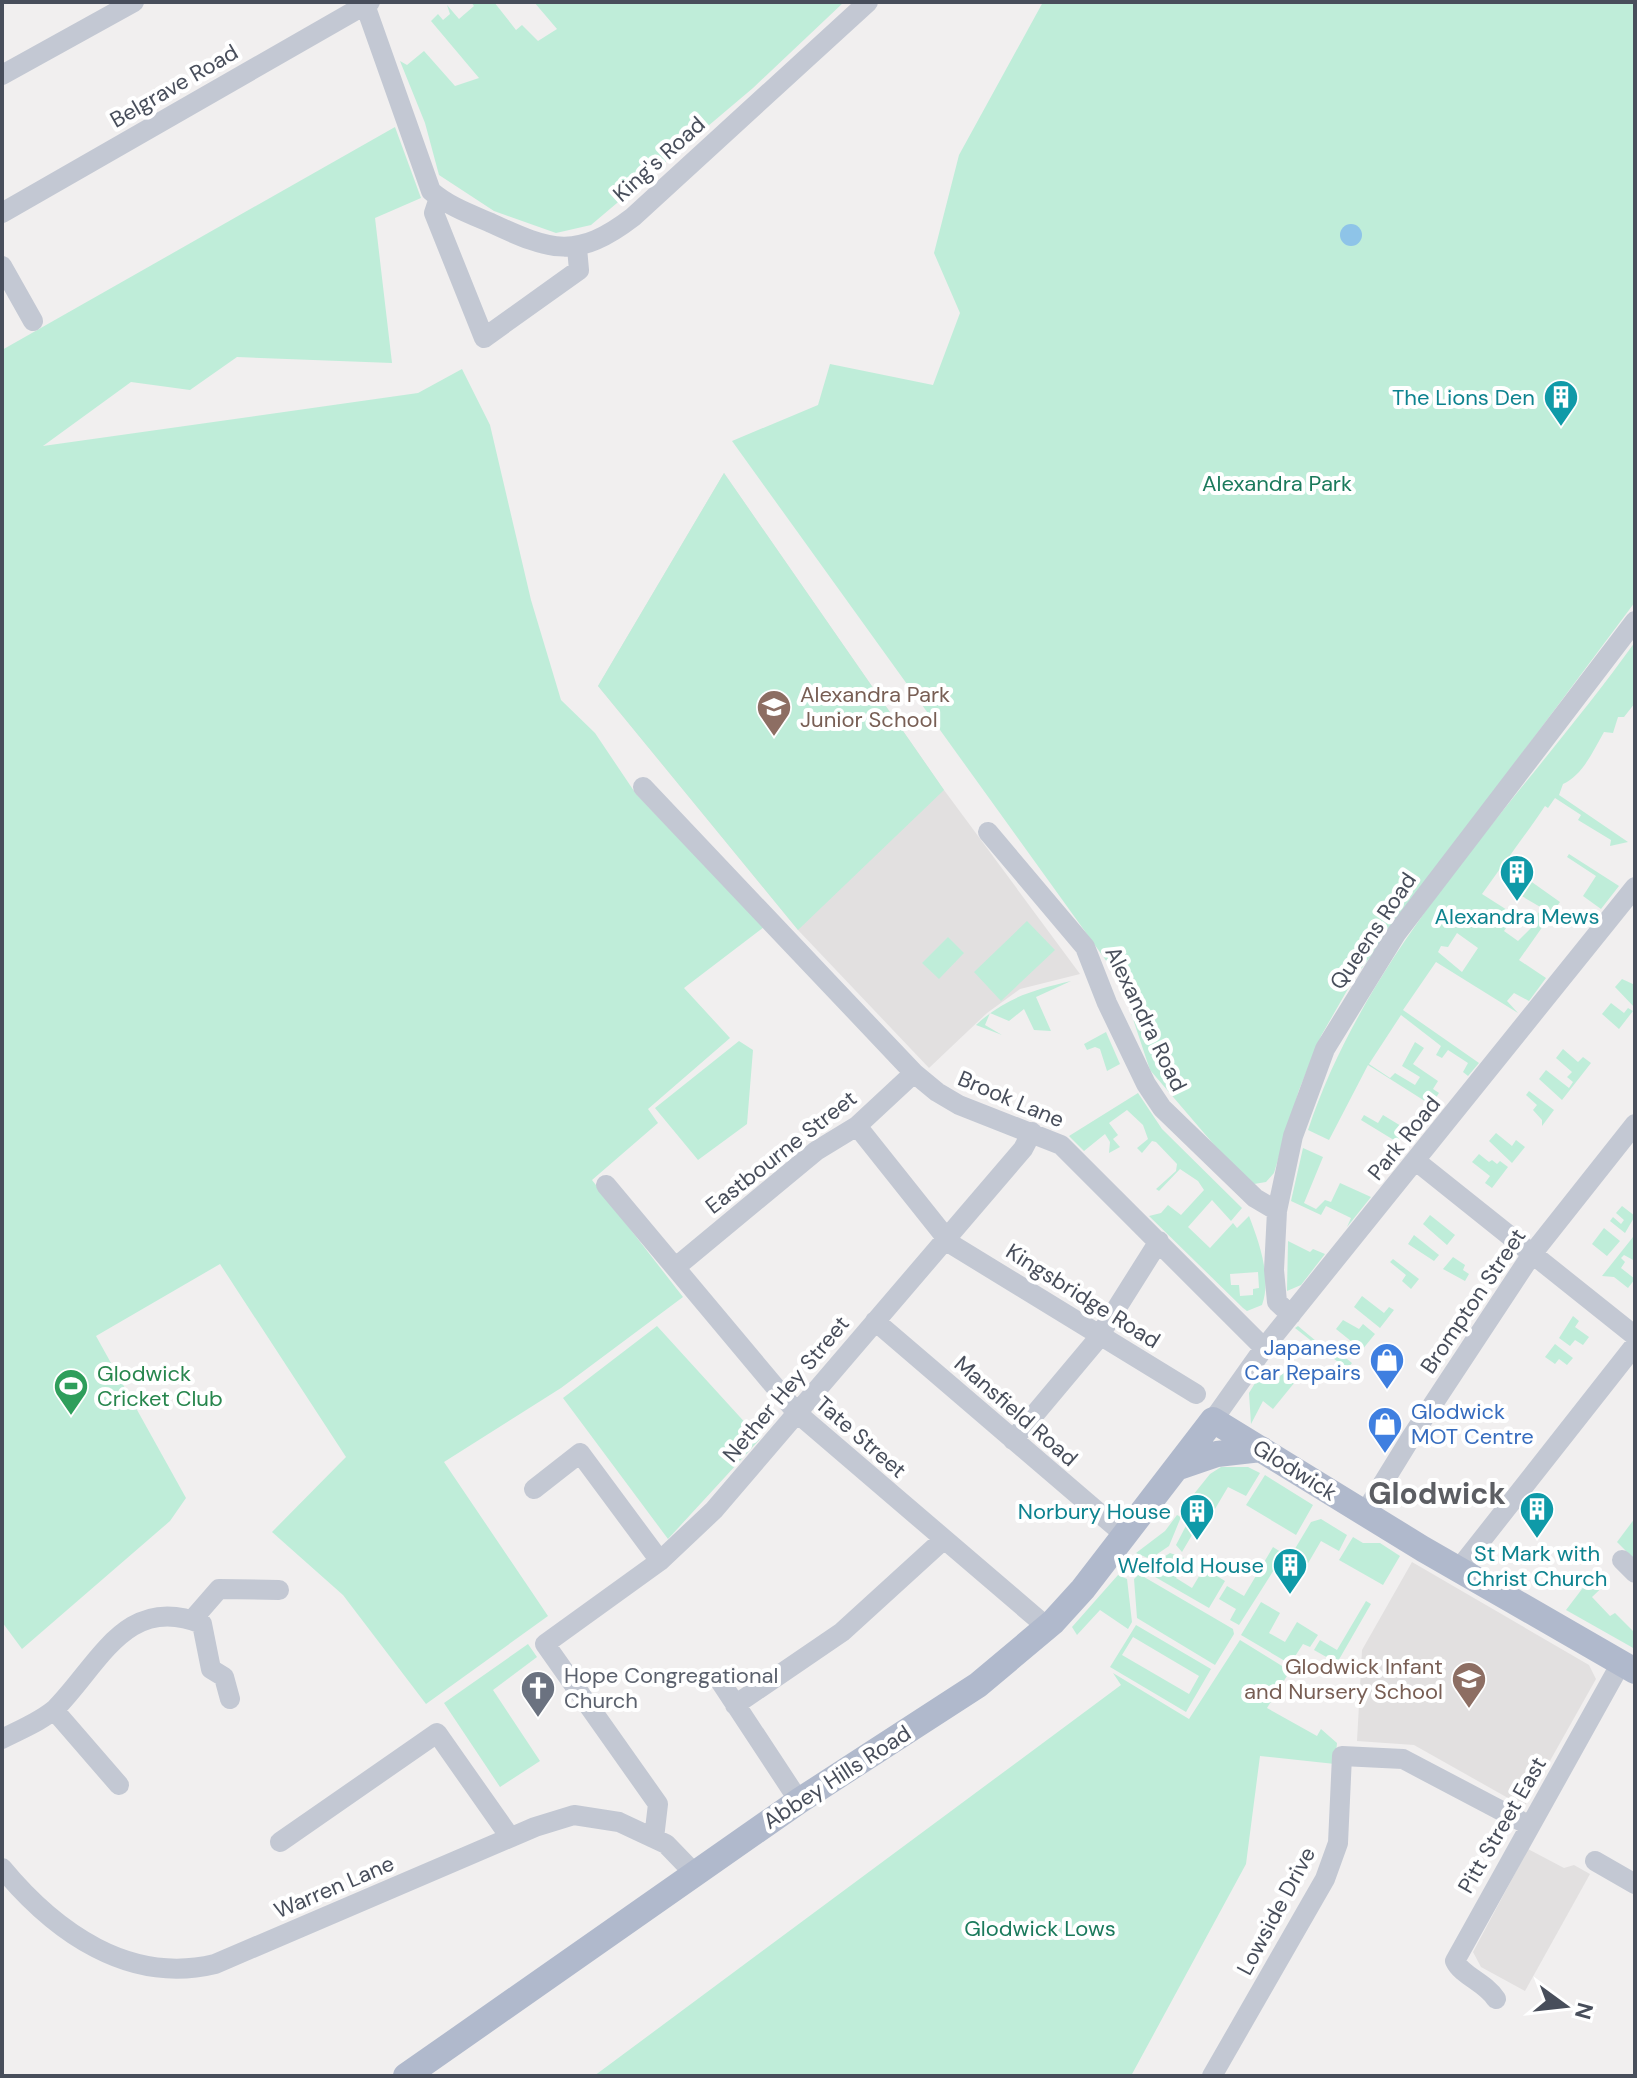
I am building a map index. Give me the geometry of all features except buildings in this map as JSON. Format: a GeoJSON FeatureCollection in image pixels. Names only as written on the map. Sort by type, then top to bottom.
{"type":"FeatureCollection","features":[{"type":"Feature","properties":{"kind":"main road","name":"Glodwick"},"geometry":{"type":"LineString","coordinates":[[1213,1420],[1458,1570],[1628,1667]]}},
{"type":"Feature","properties":{"kind":"main road","name":"Abbey Hills Road"},"geometry":{"type":"LineString","coordinates":[[406,2076],[799,1801],[978,1685],[1047,1627],[1126,1536],[1213,1420]]}},
{"type":"Feature","properties":{"kind":"main road"},"geometry":{"type":"LineString","coordinates":[[1179,1467],[1254,1445]]}},
{"type":"Feature","properties":{"kind":"street"},"geometry":{"type":"LineString","coordinates":[[2,75],[134,2]]}},
{"type":"Feature","properties":{"kind":"street","name":"King's Road"},"geometry":{"type":"LineString","coordinates":[[577,248],[611,233],[633,217],[868,2]]}},
{"type":"Feature","properties":{"kind":"street"},"geometry":{"type":"LineString","coordinates":[[367,3],[431,191],[439,198],[542,246],[577,248],[579,270],[484,338],[434,213],[439,198]]}},
{"type":"Feature","properties":{"kind":"street","name":"Belgrave Road"},"geometry":{"type":"LineString","coordinates":[[2,213],[367,3]]}},
{"type":"Feature","properties":{"kind":"street"},"geometry":{"type":"LineString","coordinates":[[2,266],[33,321]]}},
{"type":"Feature","properties":{"kind":"street","name":"Queens Road"},"geometry":{"type":"LineString","coordinates":[[1291,1315],[1277,1302],[1274,1270],[1277,1211],[1293,1136],[1332,1037],[1396,934],[1635,621]]}},
{"type":"Feature","properties":{"kind":"street","name":"Brook Lane"},"geometry":{"type":"LineString","coordinates":[[643,787],[914,1073],[959,1105],[1061,1145],[1264,1348]]}},
{"type":"Feature","properties":{"kind":"street","name":"Alexandra Road"},"geometry":{"type":"LineString","coordinates":[[988,832],[1085,947],[1145,1082],[1162,1108],[1255,1198],[1270,1211],[1277,1211]]}},
{"type":"Feature","properties":{"kind":"street","name":"Park Road"},"geometry":{"type":"LineString","coordinates":[[1213,1420],[1264,1348],[1635,887]]}},
{"type":"Feature","properties":{"kind":"street","name":"Eastbourne Street"},"geometry":{"type":"LineString","coordinates":[[676,1267],[816,1151],[857,1126],[914,1073]]}},
{"type":"Feature","properties":{"kind":"street","name":"Brompton Street"},"geometry":{"type":"LineString","coordinates":[[1364,1514],[1532,1254],[1635,1124]]}},
{"type":"Feature","properties":{"kind":"street","name":"Kingsbridge Road"},"geometry":{"type":"LineString","coordinates":[[857,1126],[951,1244],[1196,1394]]}},
{"type":"Feature","properties":{"kind":"street","name":"Nether Hey Street"},"geometry":{"type":"LineString","coordinates":[[654,1838],[658,1804],[545,1644],[660,1561],[714,1510],[1023,1149],[1032,1132]]}},
{"type":"Feature","properties":{"kind":"street"},"geometry":{"type":"LineString","coordinates":[[1416,1161],[1635,1336]]}},
{"type":"Feature","properties":{"kind":"street","name":"Tate Street"},"geometry":{"type":"LineString","coordinates":[[606,1185],[797,1413],[1047,1627]]}},
{"type":"Feature","properties":{"kind":"street"},"geometry":{"type":"LineString","coordinates":[[1013,1440],[1101,1334],[1159,1241]]}},
{"type":"Feature","properties":{"kind":"street","name":"Mansfield Road"},"geometry":{"type":"LineString","coordinates":[[875,1321],[1126,1536]]}},
{"type":"Feature","properties":{"kind":"street"},"geometry":{"type":"LineString","coordinates":[[1458,1570],[1635,1345]]}},
{"type":"Feature","properties":{"kind":"street"},"geometry":{"type":"LineString","coordinates":[[1233,1390],[1239,1425],[1254,1445]]}},
{"type":"Feature","properties":{"kind":"street"},"geometry":{"type":"LineString","coordinates":[[534,1489],[580,1453],[660,1561]]}},
{"type":"Feature","properties":{"kind":"street"},"geometry":{"type":"LineString","coordinates":[[735,1705],[842,1632],[943,1540]]}},
{"type":"Feature","properties":{"kind":"street"},"geometry":{"type":"LineString","coordinates":[[197,1622],[219,1589],[279,1590]]}},
{"type":"Feature","properties":{"kind":"street"},"geometry":{"type":"LineString","coordinates":[[2,1739],[54,1710],[100,1653],[149,1616],[180,1614],[197,1622],[211,1669],[224,1677],[230,1699]]}},
{"type":"Feature","properties":{"kind":"street","name":"Pitt Street East"},"geometry":{"type":"LineString","coordinates":[[1496,1999],[1486,1985],[1459,1968],[1455,1961],[1530,1826],[1628,1667]]}},
{"type":"Feature","properties":{"kind":"street"},"geometry":{"type":"LineString","coordinates":[[720,1681],[799,1801]]}},
{"type":"Feature","properties":{"kind":"street"},"geometry":{"type":"LineString","coordinates":[[54,1710],[119,1785]]}},
{"type":"Feature","properties":{"kind":"street"},"geometry":{"type":"LineString","coordinates":[[280,1842],[437,1733],[510,1837]]}},
{"type":"Feature","properties":{"kind":"street","name":"Lowside Drive"},"geometry":{"type":"LineString","coordinates":[[1212,2076],[1325,1879],[1338,1843],[1342,1756],[1403,1759],[1530,1826]]}},
{"type":"Feature","properties":{"kind":"street","name":"Warren Lane"},"geometry":{"type":"LineString","coordinates":[[2,1868],[30,1902],[79,1941],[123,1961],[189,1970],[215,1964],[510,1837],[574,1815],[619,1822],[654,1838],[666,1844],[694,1873]]}},
{"type":"Feature","properties":{"kind":"street"},"geometry":{"type":"LineString","coordinates":[[1609,1861],[1635,1884]]}},
{"type":"Feature","properties":{"kind":"shaded area","name":"Alexandra Park Junior School"},"geometry":{"type":"Polygon","coordinates":[[[724,473],[944,790],[1080,974],[1020,989],[987,1013],[929,1068],[798,930],[598,686],[724,473]]]}},
{"type":"Feature","properties":{"kind":"shaded area","name":"Glodwick Infant and Nursery School"},"geometry":{"type":"Polygon","coordinates":[[[1412,1562],[1589,1665],[1596,1679],[1524,1807],[1414,1745],[1357,1741],[1362,1650],[1412,1562]]]}},
{"type":"Feature","properties":{"kind":"shaded area"},"geometry":{"type":"Polygon","coordinates":[[[1528,1849],[1564,1868],[1574,1865],[1590,1874],[1525,1991],[1481,1967],[1473,1952],[1528,1849]]]}},
{"type":"Feature","properties":{"kind":"green space"},"geometry":{"type":"Polygon","coordinates":[[[471,2],[494,2],[516,30],[522,25],[538,41],[557,29],[534,2],[844,2],[753,88],[591,225],[556,233],[494,211],[439,175],[425,123],[400,61],[407,65],[424,51],[455,86],[479,78],[431,21],[438,14],[443,20],[450,14],[447,5],[459,19],[474,6],[471,2]]]}},
{"type":"Feature","properties":{"kind":"green space","name":"Alexandra Park"},"geometry":{"type":"Polygon","coordinates":[[[1043,2],[1635,2],[1635,602],[1353,980],[1321,1036],[1299,1090],[1274,1173],[1266,1182],[1254,1184],[1222,1154],[1150,1070],[1120,980],[732,441],[818,405],[830,364],[933,385],[960,313],[934,253],[959,155],[1043,2]]]}},
{"type":"Feature","properties":{"kind":"green space"},"geometry":{"type":"Polygon","coordinates":[[[395,127],[421,198],[375,218],[392,363],[237,357],[190,390],[131,382],[43,446],[418,393],[462,369],[490,425],[531,600],[561,700],[595,733],[636,794],[764,927],[684,988],[730,1038],[648,1109],[658,1123],[592,1180],[683,1297],[561,1388],[444,1462],[548,1616],[426,1704],[343,1595],[272,1532],[346,1457],[220,1264],[96,1336],[186,1498],[170,1521],[22,1649],[2,1622],[2,350],[395,127]]]}},
{"type":"Feature","properties":{"kind":"green space","name":"Alexandra Park Junior School"},"geometry":{"type":"Polygon","coordinates":[[[724,473],[944,790],[798,930],[598,686],[724,473]]]}},
{"type":"Feature","properties":{"kind":"green space"},"geometry":{"type":"Polygon","coordinates":[[[1635,642],[1635,703],[1624,717],[1618,717],[1613,733],[1604,732],[1587,762],[1563,784],[1559,795],[1628,842],[1610,846],[1611,840],[1578,820],[1581,815],[1555,798],[1548,808],[1545,806],[1505,863],[1560,902],[1519,960],[1546,978],[1529,1001],[1514,993],[1507,1001],[1518,1013],[1436,962],[1403,1010],[1479,1063],[1468,1076],[1463,1072],[1468,1063],[1448,1050],[1442,1058],[1436,1055],[1441,1046],[1401,1015],[1369,1064],[1390,1078],[1395,1073],[1415,1085],[1420,1077],[1402,1066],[1415,1042],[1424,1048],[1413,1064],[1438,1081],[1433,1089],[1439,1093],[1435,1099],[1442,1105],[1439,1110],[1368,1065],[1329,1140],[1308,1130],[1335,1062],[1369,998],[1409,935],[1452,875],[1635,642]],[[1502,866],[1482,894],[1515,915],[1504,931],[1518,941],[1533,926],[1531,923],[1542,908],[1508,888],[1516,876],[1502,866]],[[1457,933],[1448,947],[1441,946],[1438,952],[1462,972],[1478,948],[1457,933]]]}},
{"type":"Feature","properties":{"kind":"green space"},"geometry":{"type":"Polygon","coordinates":[[[1569,854],[1619,886],[1601,909],[1583,896],[1596,876],[1567,857],[1569,854]]]}},
{"type":"Feature","properties":{"kind":"green space"},"geometry":{"type":"Polygon","coordinates":[[[1027,921],[1055,950],[1001,1001],[974,972],[1027,921]]]}},
{"type":"Feature","properties":{"kind":"green space"},"geometry":{"type":"Polygon","coordinates":[[[948,937],[964,953],[939,979],[922,963],[948,937]]]}},
{"type":"Feature","properties":{"kind":"green space"},"geometry":{"type":"Polygon","coordinates":[[[1622,979],[1635,985],[1635,1008],[1615,987],[1622,979]]]}},
{"type":"Feature","properties":{"kind":"green space"},"geometry":{"type":"Polygon","coordinates":[[[1071,981],[1036,997],[1051,1031],[1034,1030],[1024,1009],[1009,1021],[990,1013],[1020,996],[1071,981]]]}},
{"type":"Feature","properties":{"kind":"green space"},"geometry":{"type":"Polygon","coordinates":[[[1611,1003],[1624,1013],[1628,1008],[1633,1011],[1619,1029],[1602,1014],[1611,1003]]]}},
{"type":"Feature","properties":{"kind":"green space"},"geometry":{"type":"Polygon","coordinates":[[[990,1014],[985,1025],[1002,1035],[976,1025],[990,1014]]]}},
{"type":"Feature","properties":{"kind":"green space"},"geometry":{"type":"Polygon","coordinates":[[[1106,1032],[1120,1064],[1107,1071],[1100,1049],[1087,1050],[1084,1044],[1106,1032]]]}},
{"type":"Feature","properties":{"kind":"green space"},"geometry":{"type":"Polygon","coordinates":[[[739,1041],[753,1050],[747,1124],[698,1160],[655,1108],[739,1041]]]}},
{"type":"Feature","properties":{"kind":"green space"},"geometry":{"type":"Polygon","coordinates":[[[1563,1049],[1578,1062],[1583,1057],[1591,1063],[1562,1100],[1539,1079],[1546,1070],[1569,1088],[1573,1082],[1567,1077],[1572,1072],[1556,1058],[1563,1049]]]}},
{"type":"Feature","properties":{"kind":"green space"},"geometry":{"type":"Polygon","coordinates":[[[1529,1091],[1554,1110],[1542,1126],[1542,1120],[1533,1110],[1537,1105],[1526,1095],[1529,1091]]]}},
{"type":"Feature","properties":{"kind":"green space"},"geometry":{"type":"Polygon","coordinates":[[[1138,1093],[1162,1129],[1242,1208],[1231,1221],[1212,1200],[1188,1227],[1210,1248],[1233,1223],[1237,1228],[1249,1216],[1265,1272],[1262,1305],[1247,1311],[1243,1308],[1149,1216],[1161,1213],[1168,1205],[1181,1215],[1204,1190],[1198,1181],[1180,1169],[1159,1191],[1156,1189],[1176,1171],[1177,1164],[1156,1142],[1152,1141],[1142,1153],[1137,1148],[1148,1139],[1143,1125],[1127,1110],[1109,1123],[1118,1135],[1113,1139],[1120,1147],[1109,1153],[1110,1142],[1105,1134],[1084,1151],[1069,1136],[1138,1093]],[[1258,1272],[1230,1274],[1231,1285],[1239,1285],[1240,1296],[1253,1295],[1253,1289],[1259,1288],[1258,1272]]]}},
{"type":"Feature","properties":{"kind":"green space"},"geometry":{"type":"Polygon","coordinates":[[[1364,1115],[1378,1123],[1383,1115],[1406,1129],[1397,1142],[1361,1120],[1364,1115]]]}},
{"type":"Feature","properties":{"kind":"green space"},"geometry":{"type":"Polygon","coordinates":[[[1496,1133],[1512,1146],[1516,1140],[1525,1147],[1512,1163],[1489,1141],[1496,1133]]]}},
{"type":"Feature","properties":{"kind":"green space"},"geometry":{"type":"Polygon","coordinates":[[[1303,1148],[1323,1157],[1304,1203],[1316,1209],[1325,1200],[1331,1202],[1340,1183],[1371,1197],[1347,1227],[1351,1218],[1326,1206],[1321,1215],[1291,1201],[1303,1148]]]}},
{"type":"Feature","properties":{"kind":"green space"},"geometry":{"type":"Polygon","coordinates":[[[1479,1154],[1489,1162],[1492,1160],[1497,1164],[1500,1161],[1508,1167],[1492,1188],[1485,1183],[1490,1176],[1472,1162],[1479,1154]]]}},
{"type":"Feature","properties":{"kind":"green space"},"geometry":{"type":"Polygon","coordinates":[[[1622,1206],[1635,1216],[1625,1233],[1610,1221],[1613,1217],[1621,1224],[1624,1220],[1616,1213],[1622,1206]]]}},
{"type":"Feature","properties":{"kind":"green space"},"geometry":{"type":"Polygon","coordinates":[[[1430,1215],[1455,1235],[1447,1245],[1423,1224],[1430,1215]]]}},
{"type":"Feature","properties":{"kind":"green space"},"geometry":{"type":"Polygon","coordinates":[[[1604,1228],[1620,1241],[1607,1256],[1592,1244],[1604,1228]]]}},
{"type":"Feature","properties":{"kind":"green space"},"geometry":{"type":"Polygon","coordinates":[[[1414,1235],[1439,1255],[1434,1261],[1408,1244],[1414,1235]]]}},
{"type":"Feature","properties":{"kind":"green space"},"geometry":{"type":"Polygon","coordinates":[[[1633,1237],[1635,1261],[1624,1255],[1621,1258],[1625,1262],[1621,1268],[1635,1279],[1628,1288],[1614,1277],[1602,1276],[1633,1237]]]}},
{"type":"Feature","properties":{"kind":"green space"},"geometry":{"type":"Polygon","coordinates":[[[1288,1241],[1310,1252],[1313,1249],[1325,1254],[1301,1285],[1287,1291],[1288,1241]]]}},
{"type":"Feature","properties":{"kind":"green space"},"geometry":{"type":"Polygon","coordinates":[[[1453,1257],[1465,1265],[1463,1270],[1469,1274],[1465,1281],[1443,1269],[1453,1257]]]}},
{"type":"Feature","properties":{"kind":"green space"},"geometry":{"type":"Polygon","coordinates":[[[1393,1259],[1419,1279],[1411,1289],[1402,1281],[1406,1275],[1390,1262],[1393,1259]]]}},
{"type":"Feature","properties":{"kind":"green space"},"geometry":{"type":"Polygon","coordinates":[[[1362,1296],[1384,1313],[1389,1307],[1394,1310],[1380,1328],[1354,1307],[1362,1296]]]}},
{"type":"Feature","properties":{"kind":"green space"},"geometry":{"type":"Polygon","coordinates":[[[1573,1316],[1579,1321],[1575,1327],[1589,1337],[1583,1345],[1575,1340],[1570,1346],[1559,1338],[1573,1316]]]}},
{"type":"Feature","properties":{"kind":"green space"},"geometry":{"type":"Polygon","coordinates":[[[1343,1320],[1359,1329],[1363,1324],[1375,1334],[1362,1350],[1336,1329],[1343,1320]]]}},
{"type":"Feature","properties":{"kind":"green space"},"geometry":{"type":"Polygon","coordinates":[[[657,1326],[760,1439],[668,1539],[563,1398],[657,1326]]]}},
{"type":"Feature","properties":{"kind":"green space"},"geometry":{"type":"Polygon","coordinates":[[[1298,1326],[1322,1346],[1326,1342],[1352,1363],[1347,1369],[1295,1328],[1298,1326]]]}},
{"type":"Feature","properties":{"kind":"green space"},"geometry":{"type":"Polygon","coordinates":[[[1555,1344],[1573,1358],[1567,1365],[1559,1359],[1555,1364],[1545,1357],[1555,1344]]]}},
{"type":"Feature","properties":{"kind":"green space"},"geometry":{"type":"Polygon","coordinates":[[[1263,1370],[1276,1381],[1283,1373],[1288,1377],[1293,1372],[1299,1377],[1273,1409],[1263,1401],[1251,1424],[1249,1393],[1263,1370]]]}},
{"type":"Feature","properties":{"kind":"green space"},"geometry":{"type":"Polygon","coordinates":[[[1221,1467],[1248,1467],[1260,1473],[1246,1496],[1228,1487],[1206,1524],[1181,1510],[1210,1474],[1221,1467]]]}},
{"type":"Feature","properties":{"kind":"green space"},"geometry":{"type":"Polygon","coordinates":[[[1265,1475],[1313,1505],[1296,1535],[1246,1505],[1265,1475]]]}},
{"type":"Feature","properties":{"kind":"green space"},"geometry":{"type":"Polygon","coordinates":[[[1177,1515],[1181,1517],[1169,1546],[1150,1559],[1136,1553],[1165,1531],[1177,1515]]]}},
{"type":"Feature","properties":{"kind":"green space"},"geometry":{"type":"Polygon","coordinates":[[[1635,1518],[1635,1560],[1617,1542],[1635,1518]]]}},
{"type":"Feature","properties":{"kind":"green space"},"geometry":{"type":"Polygon","coordinates":[[[1321,1519],[1347,1535],[1339,1551],[1321,1541],[1300,1577],[1284,1567],[1311,1522],[1321,1519]]]}},
{"type":"Feature","properties":{"kind":"green space"},"geometry":{"type":"Polygon","coordinates":[[[1189,1520],[1203,1529],[1198,1538],[1192,1535],[1182,1552],[1176,1545],[1189,1520]]]}},
{"type":"Feature","properties":{"kind":"green space"},"geometry":{"type":"Polygon","coordinates":[[[1353,1537],[1363,1543],[1380,1543],[1400,1556],[1383,1585],[1339,1560],[1353,1537]]]}},
{"type":"Feature","properties":{"kind":"green space"},"geometry":{"type":"Polygon","coordinates":[[[1273,1547],[1284,1554],[1239,1625],[1230,1620],[1236,1609],[1219,1599],[1227,1586],[1244,1596],[1273,1547]]]}},
{"type":"Feature","properties":{"kind":"green space"},"geometry":{"type":"Polygon","coordinates":[[[1170,1553],[1187,1559],[1176,1578],[1192,1588],[1204,1568],[1225,1581],[1209,1608],[1143,1570],[1170,1553]]]}},
{"type":"Feature","properties":{"kind":"green space"},"geometry":{"type":"Polygon","coordinates":[[[1598,1568],[1609,1581],[1592,1597],[1610,1616],[1615,1613],[1635,1633],[1635,1649],[1566,1610],[1598,1568]]]}},
{"type":"Feature","properties":{"kind":"green space"},"geometry":{"type":"Polygon","coordinates":[[[1139,1574],[1233,1629],[1234,1634],[1215,1665],[1137,1618],[1134,1579],[1139,1574]]]}},
{"type":"Feature","properties":{"kind":"green space"},"geometry":{"type":"Polygon","coordinates":[[[1118,1575],[1127,1579],[1132,1622],[1128,1629],[1100,1610],[1077,1635],[1072,1627],[1118,1575]]]}},
{"type":"Feature","properties":{"kind":"green space"},"geometry":{"type":"Polygon","coordinates":[[[1366,1601],[1371,1604],[1337,1663],[1314,1650],[1320,1640],[1337,1650],[1366,1601]]]}},
{"type":"Feature","properties":{"kind":"green space"},"geometry":{"type":"Polygon","coordinates":[[[1261,1602],[1280,1613],[1269,1633],[1285,1642],[1297,1622],[1318,1635],[1310,1647],[1303,1644],[1290,1664],[1241,1635],[1261,1602]]]}},
{"type":"Feature","properties":{"kind":"green space"},"geometry":{"type":"Polygon","coordinates":[[[1136,1625],[1211,1669],[1186,1712],[1110,1667],[1136,1625]],[[1133,1637],[1122,1655],[1189,1694],[1199,1676],[1133,1637]]]}},
{"type":"Feature","properties":{"kind":"green space","name":"Glodwick Lows"},"geometry":{"type":"Polygon","coordinates":[[[1240,1640],[1290,1671],[1267,1708],[1317,1736],[1321,1729],[1337,1743],[1335,1764],[1260,1756],[1246,1864],[1131,2076],[594,2076],[1121,1685],[1113,1673],[1189,1719],[1240,1640]]]}},
{"type":"Feature","properties":{"kind":"green space"},"geometry":{"type":"Polygon","coordinates":[[[528,1644],[537,1657],[493,1690],[540,1761],[500,1787],[444,1703],[528,1644]]]}},
{"type":"Feature","properties":{"kind":"water"},"geometry":{"type":"Polygon","coordinates":[[[1351,224],[1359,227],[1362,235],[1359,243],[1351,246],[1343,243],[1340,235],[1343,227],[1351,224]]]}},
{"type":"Feature","properties":{"kind":"place","name":"The Lions Den"},"geometry":{"type":"Point","coordinates":[1561,428]}},
{"type":"Feature","properties":{"kind":"place","name":"Alexandra Park Junior School"},"geometry":{"type":"Point","coordinates":[774,738]}},
{"type":"Feature","properties":{"kind":"place","name":"Alexandra Mews"},"geometry":{"type":"Point","coordinates":[1517,903]}},
{"type":"Feature","properties":{"kind":"place","name":"Japanese Car Repairs"},"geometry":{"type":"Point","coordinates":[1387,1391]}},
{"type":"Feature","properties":{"kind":"place","name":"Glodwick Cricket Club"},"geometry":{"type":"Point","coordinates":[71,1417]}},
{"type":"Feature","properties":{"kind":"place","name":"Glodwick MOT Centre"},"geometry":{"type":"Point","coordinates":[1385,1455]}},
{"type":"Feature","properties":{"kind":"place","name":"St Mark with Christ Church"},"geometry":{"type":"Point","coordinates":[1537,1540]}},
{"type":"Feature","properties":{"kind":"place","name":"Norbury House"},"geometry":{"type":"Point","coordinates":[1197,1542]}},
{"type":"Feature","properties":{"kind":"place","name":"Welfold House"},"geometry":{"type":"Point","coordinates":[1290,1596]}},
{"type":"Feature","properties":{"kind":"place","name":"Glodwick Infant and Nursery School"},"geometry":{"type":"Point","coordinates":[1469,1710]}},
{"type":"Feature","properties":{"kind":"place","name":"Hope Congregational Church"},"geometry":{"type":"Point","coordinates":[538,1719]}},
{"type":"Feature","properties":{"kind":"district","name":"Glodwick"},"geometry":{"type":"Point","coordinates":[1437,1493]}}]}
